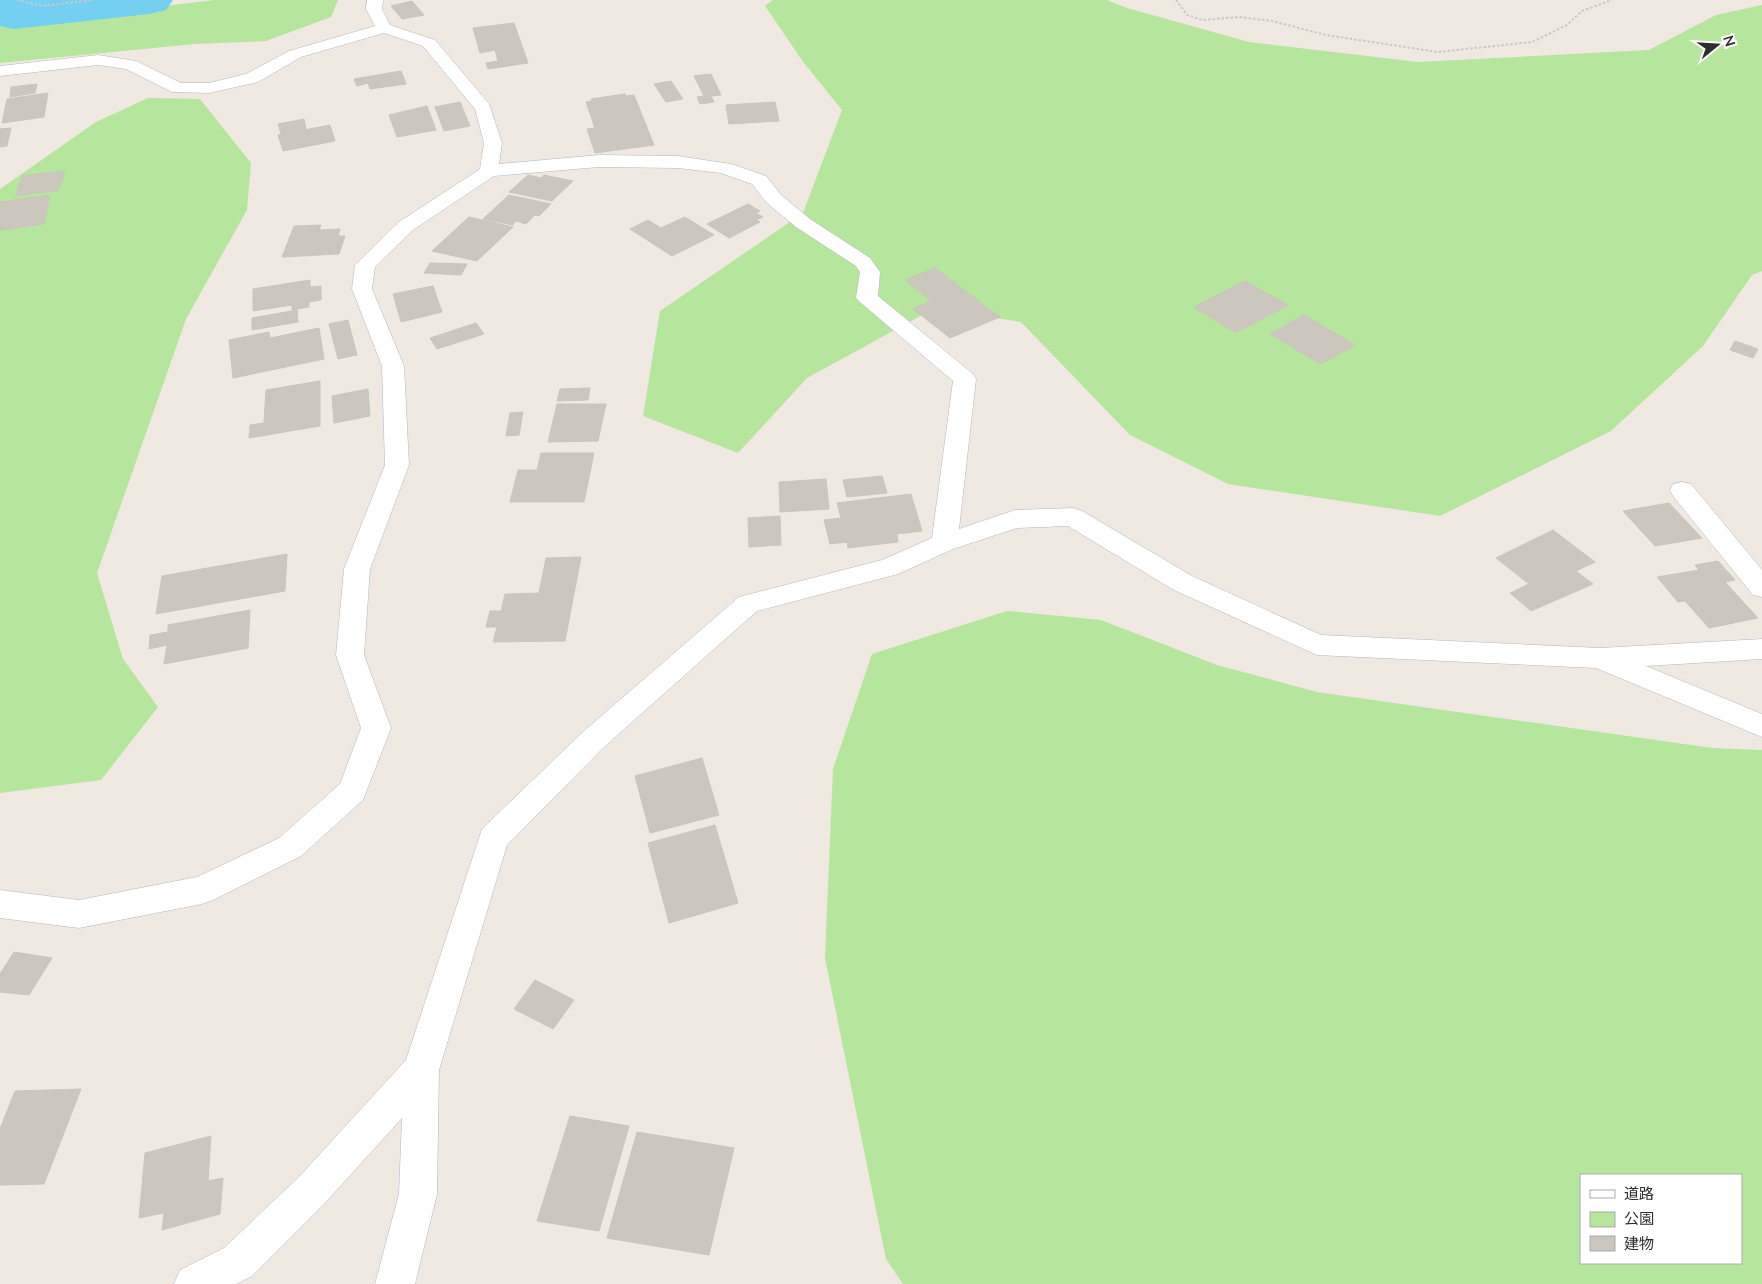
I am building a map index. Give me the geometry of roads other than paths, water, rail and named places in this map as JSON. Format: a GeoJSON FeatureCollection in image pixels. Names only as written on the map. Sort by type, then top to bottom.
{"type":"FeatureCollection","features":[{"type":"Feature","properties":{"kind":"street"},"geometry":{"type":"LineString","coordinates":[[375,0],[374,9],[384,28]]}},
{"type":"Feature","properties":{"kind":"street"},"geometry":{"type":"LineString","coordinates":[[0,71],[98,60],[130,66],[178,88],[209,88],[252,78],[295,54],[384,28],[429,43],[483,108],[493,143],[489,171]]}},
{"type":"Feature","properties":{"kind":"street"},"geometry":{"type":"LineString","coordinates":[[0,904],[79,914],[202,890],[290,847],[352,790],[376,728],[350,655],[357,569],[397,465],[393,366],[362,289],[365,265],[406,226],[489,171],[599,161],[678,162],[724,168],[758,180],[774,199],[803,223],[863,262],[870,272],[867,298],[965,379],[944,543]]}},
{"type":"Feature","properties":{"kind":"street"},"geometry":{"type":"LineString","coordinates":[[1682,490],[1762,588]]}},
{"type":"Feature","properties":{"kind":"street"},"geometry":{"type":"LineString","coordinates":[[395,1284],[418,1194],[421,1070],[493,838],[594,739],[748,604],[889,566],[944,543],[1015,519],[1073,517],[1183,583],[1317,645],[1600,658],[1762,649]]}},
{"type":"Feature","properties":{"kind":"street"},"geometry":{"type":"LineString","coordinates":[[1600,658],[1762,726]]}},
{"type":"Feature","properties":{"kind":"street"},"geometry":{"type":"LineString","coordinates":[[194,1284],[238,1262],[311,1191],[421,1070]]}},
{"type":"Feature","properties":{"kind":"waterway"},"geometry":{"type":"LineString","coordinates":[[0,11],[14,15],[149,0]]}}]}
